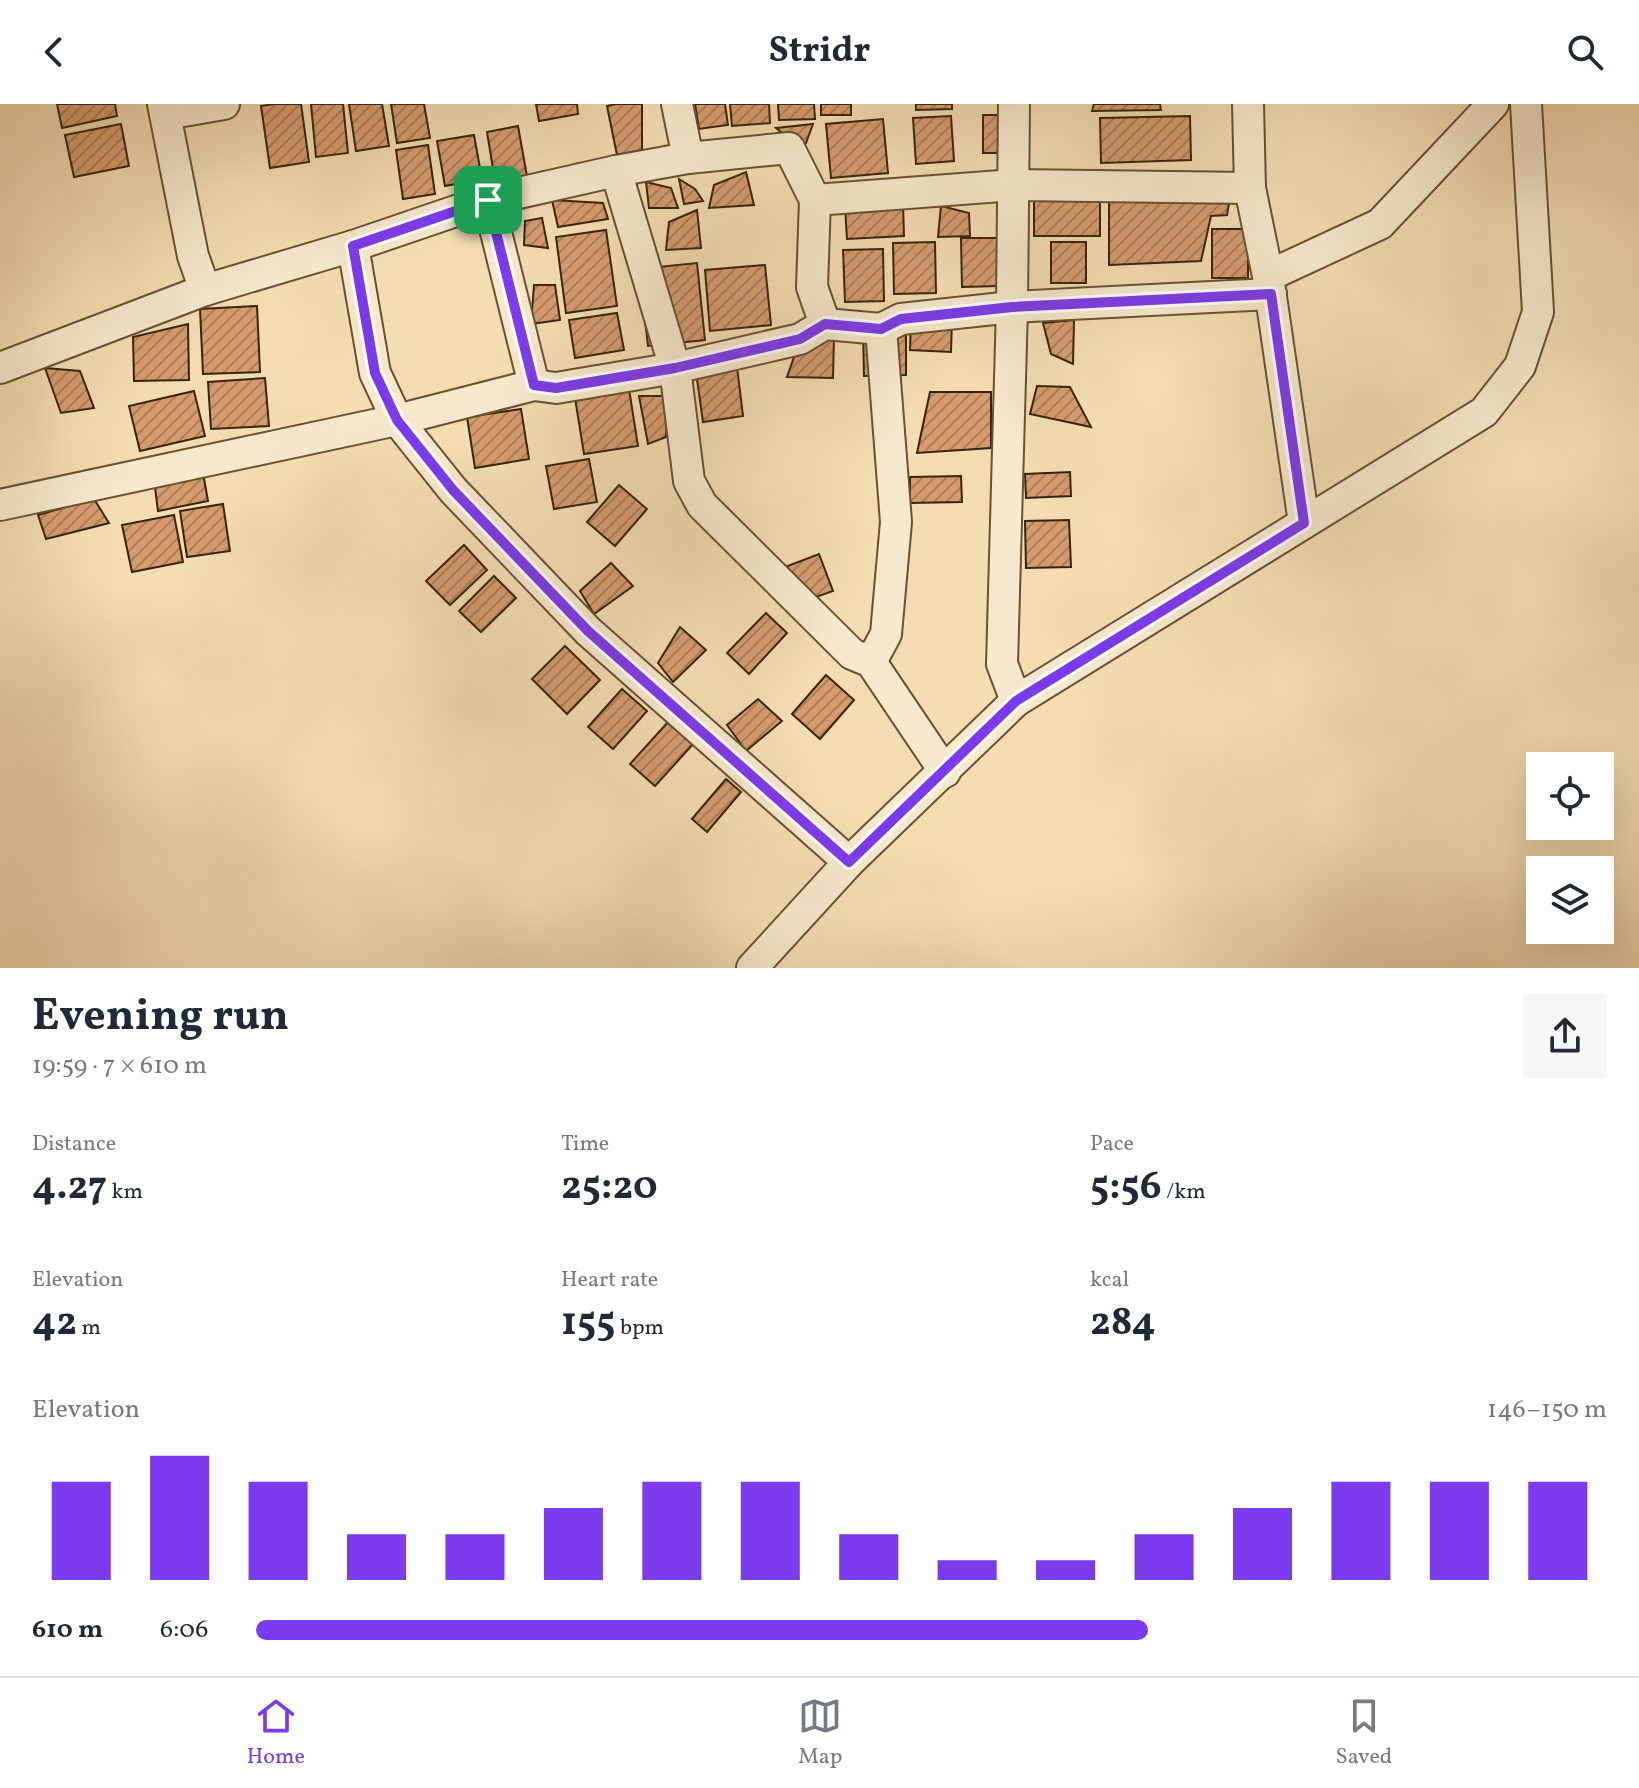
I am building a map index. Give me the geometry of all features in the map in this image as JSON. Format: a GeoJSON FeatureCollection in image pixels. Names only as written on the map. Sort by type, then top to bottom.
{"type":"FeatureCollection","features":[{"type":"Feature","properties":{"kind":"street"},"geometry":{"type":"LineString","coordinates":[[205,290],[193,256],[164,109],[224,104]]}},
{"type":"Feature","properties":{"kind":"street"},"geometry":{"type":"LineString","coordinates":[[677,104],[688,158]]}},
{"type":"Feature","properties":{"kind":"street"},"geometry":{"type":"LineString","coordinates":[[1014,104],[1002,664],[1016,701]]}},
{"type":"Feature","properties":{"kind":"street"},"geometry":{"type":"LineString","coordinates":[[1248,104],[1250,188],[1270,285],[1304,523]]}},
{"type":"Feature","properties":{"kind":"street"},"geometry":{"type":"LineString","coordinates":[[0,505],[397,420],[534,385],[556,388],[675,368],[800,339],[825,324],[881,329],[901,319],[1270,285],[1380,224],[1493,104]]}},
{"type":"Feature","properties":{"kind":"street"},"geometry":{"type":"LineString","coordinates":[[752,968],[849,862],[1016,701],[1484,412],[1520,366],[1538,312],[1526,104]]}},
{"type":"Feature","properties":{"kind":"street"},"geometry":{"type":"LineString","coordinates":[[0,368],[205,290],[353,246],[488,200],[688,158],[789,148],[815,200],[812,287],[825,324]]}},
{"type":"Feature","properties":{"kind":"street"},"geometry":{"type":"LineString","coordinates":[[616,171],[675,368],[689,481],[702,505],[852,654],[871,662],[945,772]]}},
{"type":"Feature","properties":{"kind":"street"},"geometry":{"type":"LineString","coordinates":[[815,200],[1014,185],[1250,188]]}},
{"type":"Feature","properties":{"kind":"street"},"geometry":{"type":"LineString","coordinates":[[488,200],[534,385]]}},
{"type":"Feature","properties":{"kind":"street"},"geometry":{"type":"LineString","coordinates":[[353,246],[375,373],[397,420],[453,490],[588,631],[849,862]]}},
{"type":"Feature","properties":{"kind":"street"},"geometry":{"type":"LineString","coordinates":[[871,662],[886,634],[896,522],[881,329]]}},
{"type":"Feature","properties":{"kind":"building"},"geometry":{"type":"Polygon","coordinates":[[[57,104],[115,104],[117,116],[62,128],[57,104]]]}},
{"type":"Feature","properties":{"kind":"building"},"geometry":{"type":"Polygon","coordinates":[[[301,104],[309,162],[270,168],[261,106],[301,104]]]}},
{"type":"Feature","properties":{"kind":"building"},"geometry":{"type":"Polygon","coordinates":[[[311,104],[343,104],[348,153],[316,157],[311,104]]]}},
{"type":"Feature","properties":{"kind":"building"},"geometry":{"type":"Polygon","coordinates":[[[349,104],[382,104],[389,146],[356,151],[349,104]]]}},
{"type":"Feature","properties":{"kind":"building"},"geometry":{"type":"Polygon","coordinates":[[[391,104],[424,104],[430,138],[397,143],[391,104]]]}},
{"type":"Feature","properties":{"kind":"building"},"geometry":{"type":"Polygon","coordinates":[[[536,104],[577,104],[578,114],[539,121],[536,104]]]}},
{"type":"Feature","properties":{"kind":"building"},"geometry":{"type":"Polygon","coordinates":[[[642,104],[642,150],[617,155],[607,106],[642,104]]]}},
{"type":"Feature","properties":{"kind":"building"},"geometry":{"type":"Polygon","coordinates":[[[695,104],[725,104],[728,125],[699,129],[695,104]]]}},
{"type":"Feature","properties":{"kind":"building"},"geometry":{"type":"Polygon","coordinates":[[[730,104],[769,104],[770,123],[732,126],[730,104]]]}},
{"type":"Feature","properties":{"kind":"building"},"geometry":{"type":"Polygon","coordinates":[[[778,104],[814,104],[815,119],[779,120],[778,104]]]}},
{"type":"Feature","properties":{"kind":"building"},"geometry":{"type":"Polygon","coordinates":[[[821,104],[851,104],[851,115],[821,115],[821,104]]]}},
{"type":"Feature","properties":{"kind":"building"},"geometry":{"type":"Polygon","coordinates":[[[916,104],[952,104],[952,109],[916,110],[916,104]]]}},
{"type":"Feature","properties":{"kind":"building"},"geometry":{"type":"Polygon","coordinates":[[[1094,104],[1160,104],[1161,110],[1092,111],[1094,104]]]}},
{"type":"Feature","properties":{"kind":"building"},"geometry":{"type":"Polygon","coordinates":[[[983,115],[1018,115],[1018,153],[983,153],[983,115]]]}},
{"type":"Feature","properties":{"kind":"building"},"geometry":{"type":"Polygon","coordinates":[[[951,116],[954,161],[916,164],[913,118],[951,116]]]}},
{"type":"Feature","properties":{"kind":"building"},"geometry":{"type":"Polygon","coordinates":[[[1190,116],[1191,160],[1101,163],[1100,118],[1190,116]]]}},
{"type":"Feature","properties":{"kind":"building"},"geometry":{"type":"Polygon","coordinates":[[[883,119],[888,173],[831,178],[826,124],[883,119]]]}},
{"type":"Feature","properties":{"kind":"building"},"geometry":{"type":"Polygon","coordinates":[[[121,124],[129,166],[74,177],[65,135],[121,124]]]}},
{"type":"Feature","properties":{"kind":"building"},"geometry":{"type":"Polygon","coordinates":[[[813,124],[806,143],[794,143],[776,128],[813,124]]]}},
{"type":"Feature","properties":{"kind":"building"},"geometry":{"type":"Polygon","coordinates":[[[518,126],[528,182],[496,187],[487,132],[518,126]]]}},
{"type":"Feature","properties":{"kind":"building"},"geometry":{"type":"Polygon","coordinates":[[[474,135],[482,179],[445,186],[437,141],[474,135]]]}},
{"type":"Feature","properties":{"kind":"building"},"geometry":{"type":"Polygon","coordinates":[[[428,145],[435,194],[403,199],[396,150],[428,145]]]}},
{"type":"Feature","properties":{"kind":"building"},"geometry":{"type":"Polygon","coordinates":[[[746,172],[754,205],[709,208],[714,185],[746,172]]]}},
{"type":"Feature","properties":{"kind":"building"},"geometry":{"type":"Polygon","coordinates":[[[679,179],[695,189],[703,201],[684,204],[679,179]]]}},
{"type":"Feature","properties":{"kind":"building"},"geometry":{"type":"Polygon","coordinates":[[[646,182],[671,188],[678,208],[649,208],[646,182]]]}},
{"type":"Feature","properties":{"kind":"building"},"geometry":{"type":"Polygon","coordinates":[[[1109,192],[1230,197],[1227,215],[1211,216],[1201,261],[1109,265],[1109,192]]]}},
{"type":"Feature","properties":{"kind":"building"},"geometry":{"type":"Polygon","coordinates":[[[1034,197],[1100,200],[1100,236],[1034,236],[1034,197]]]}},
{"type":"Feature","properties":{"kind":"building"},"geometry":{"type":"Polygon","coordinates":[[[552,200],[603,203],[608,219],[558,227],[552,200]]]}},
{"type":"Feature","properties":{"kind":"building"},"geometry":{"type":"Polygon","coordinates":[[[903,203],[904,236],[847,239],[845,206],[903,203]]]}},
{"type":"Feature","properties":{"kind":"building"},"geometry":{"type":"Polygon","coordinates":[[[941,206],[969,213],[970,236],[938,237],[941,206]]]}},
{"type":"Feature","properties":{"kind":"building"},"geometry":{"type":"Polygon","coordinates":[[[697,210],[701,248],[666,250],[669,222],[697,210]]]}},
{"type":"Feature","properties":{"kind":"building"},"geometry":{"type":"Polygon","coordinates":[[[542,218],[548,248],[524,245],[525,221],[542,218]]]}},
{"type":"Feature","properties":{"kind":"building"},"geometry":{"type":"Polygon","coordinates":[[[1212,229],[1248,229],[1248,278],[1212,278],[1212,229]]]}},
{"type":"Feature","properties":{"kind":"building"},"geometry":{"type":"Polygon","coordinates":[[[606,230],[617,306],[566,313],[556,237],[606,230]]]}},
{"type":"Feature","properties":{"kind":"building"},"geometry":{"type":"Polygon","coordinates":[[[961,238],[998,238],[999,286],[962,287],[961,238]]]}},
{"type":"Feature","properties":{"kind":"building"},"geometry":{"type":"Polygon","coordinates":[[[935,242],[936,293],[894,294],[893,243],[935,242]]]}},
{"type":"Feature","properties":{"kind":"building"},"geometry":{"type":"Polygon","coordinates":[[[1051,242],[1086,242],[1086,283],[1051,283],[1051,242]]]}},
{"type":"Feature","properties":{"kind":"building"},"geometry":{"type":"Polygon","coordinates":[[[883,249],[884,301],[845,302],[843,250],[883,249]]]}},
{"type":"Feature","properties":{"kind":"building"},"geometry":{"type":"Polygon","coordinates":[[[697,263],[705,340],[648,346],[639,269],[697,263]]]}},
{"type":"Feature","properties":{"kind":"building"},"geometry":{"type":"Polygon","coordinates":[[[765,265],[771,325],[710,331],[705,270],[765,265]]]}},
{"type":"Feature","properties":{"kind":"building"},"geometry":{"type":"Polygon","coordinates":[[[534,285],[555,285],[560,320],[531,324],[534,285]]]}},
{"type":"Feature","properties":{"kind":"building"},"geometry":{"type":"Polygon","coordinates":[[[257,306],[260,372],[203,374],[200,309],[257,306]]]}},
{"type":"Feature","properties":{"kind":"building"},"geometry":{"type":"Polygon","coordinates":[[[617,313],[624,350],[575,358],[569,320],[617,313]]]}},
{"type":"Feature","properties":{"kind":"building"},"geometry":{"type":"Polygon","coordinates":[[[911,317],[952,318],[951,352],[910,350],[911,317]]]}},
{"type":"Feature","properties":{"kind":"building"},"geometry":{"type":"Polygon","coordinates":[[[1074,320],[1073,364],[1051,354],[1043,323],[1074,320]]]}},
{"type":"Feature","properties":{"kind":"building"},"geometry":{"type":"Polygon","coordinates":[[[188,324],[189,380],[134,381],[133,337],[188,324]]]}},
{"type":"Feature","properties":{"kind":"building"},"geometry":{"type":"Polygon","coordinates":[[[863,332],[906,332],[906,375],[864,376],[863,332]]]}},
{"type":"Feature","properties":{"kind":"building"},"geometry":{"type":"Polygon","coordinates":[[[834,335],[833,378],[787,377],[794,357],[834,335]]]}},
{"type":"Feature","properties":{"kind":"building"},"geometry":{"type":"Polygon","coordinates":[[[737,367],[743,416],[703,422],[696,372],[737,367]]]}},
{"type":"Feature","properties":{"kind":"building"},"geometry":{"type":"Polygon","coordinates":[[[45,368],[80,371],[94,408],[61,413],[45,368]]]}},
{"type":"Feature","properties":{"kind":"building"},"geometry":{"type":"Polygon","coordinates":[[[265,378],[269,426],[211,429],[208,382],[265,378]]]}},
{"type":"Feature","properties":{"kind":"building"},"geometry":{"type":"Polygon","coordinates":[[[1037,386],[1070,387],[1091,427],[1030,414],[1037,386]]]}},
{"type":"Feature","properties":{"kind":"building"},"geometry":{"type":"Polygon","coordinates":[[[629,389],[638,446],[584,454],[575,398],[629,389]]]}},
{"type":"Feature","properties":{"kind":"building"},"geometry":{"type":"Polygon","coordinates":[[[194,391],[205,436],[140,451],[129,406],[194,391]]]}},
{"type":"Feature","properties":{"kind":"building"},"geometry":{"type":"Polygon","coordinates":[[[930,392],[991,392],[991,448],[917,453],[930,392]]]}},
{"type":"Feature","properties":{"kind":"building"},"geometry":{"type":"Polygon","coordinates":[[[639,396],[668,396],[666,437],[648,444],[639,396]]]}},
{"type":"Feature","properties":{"kind":"building"},"geometry":{"type":"Polygon","coordinates":[[[521,409],[529,459],[475,468],[467,417],[521,409]]]}},
{"type":"Feature","properties":{"kind":"building"},"geometry":{"type":"Polygon","coordinates":[[[589,459],[597,502],[554,509],[546,466],[589,459]]]}},
{"type":"Feature","properties":{"kind":"building"},"geometry":{"type":"Polygon","coordinates":[[[1070,472],[1071,496],[1026,498],[1025,474],[1070,472]]]}},
{"type":"Feature","properties":{"kind":"building"},"geometry":{"type":"Polygon","coordinates":[[[203,473],[208,501],[158,511],[154,480],[203,473]]]}},
{"type":"Feature","properties":{"kind":"building"},"geometry":{"type":"Polygon","coordinates":[[[961,476],[962,502],[910,503],[910,477],[961,476]]]}},
{"type":"Feature","properties":{"kind":"building"},"geometry":{"type":"Polygon","coordinates":[[[619,485],[647,509],[615,546],[587,522],[619,485]]]}},
{"type":"Feature","properties":{"kind":"building"},"geometry":{"type":"Polygon","coordinates":[[[94,499],[109,523],[46,539],[38,515],[94,499]]]}},
{"type":"Feature","properties":{"kind":"building"},"geometry":{"type":"Polygon","coordinates":[[[223,504],[230,551],[187,557],[180,511],[223,504]]]}},
{"type":"Feature","properties":{"kind":"building"},"geometry":{"type":"Polygon","coordinates":[[[174,515],[183,562],[132,572],[122,525],[174,515]]]}},
{"type":"Feature","properties":{"kind":"building"},"geometry":{"type":"Polygon","coordinates":[[[1069,520],[1071,567],[1026,568],[1025,521],[1069,520]]]}},
{"type":"Feature","properties":{"kind":"building"},"geometry":{"type":"Polygon","coordinates":[[[464,545],[487,570],[450,605],[426,581],[464,545]]]}},
{"type":"Feature","properties":{"kind":"building"},"geometry":{"type":"Polygon","coordinates":[[[819,554],[833,591],[791,606],[777,570],[819,554]]]}},
{"type":"Feature","properties":{"kind":"building"},"geometry":{"type":"Polygon","coordinates":[[[611,563],[633,586],[594,614],[580,591],[611,563]]]}},
{"type":"Feature","properties":{"kind":"building"},"geometry":{"type":"Polygon","coordinates":[[[494,576],[516,598],[481,632],[459,611],[494,576]]]}},
{"type":"Feature","properties":{"kind":"building"},"geometry":{"type":"Polygon","coordinates":[[[766,613],[787,633],[749,674],[727,653],[766,613]]]}},
{"type":"Feature","properties":{"kind":"building"},"geometry":{"type":"Polygon","coordinates":[[[680,627],[706,650],[673,682],[658,663],[680,627]]]}},
{"type":"Feature","properties":{"kind":"building"},"geometry":{"type":"Polygon","coordinates":[[[565,646],[600,680],[567,714],[532,679],[565,646]]]}},
{"type":"Feature","properties":{"kind":"building"},"geometry":{"type":"Polygon","coordinates":[[[826,675],[854,700],[820,739],[792,714],[826,675]]]}},
{"type":"Feature","properties":{"kind":"building"},"geometry":{"type":"Polygon","coordinates":[[[622,689],[647,711],[613,749],[588,727],[622,689]]]}},
{"type":"Feature","properties":{"kind":"building"},"geometry":{"type":"Polygon","coordinates":[[[758,699],[782,721],[746,751],[727,725],[758,699]]]}},
{"type":"Feature","properties":{"kind":"building"},"geometry":{"type":"Polygon","coordinates":[[[669,721],[694,743],[655,786],[630,764],[669,721]]]}},
{"type":"Feature","properties":{"kind":"building"},"geometry":{"type":"Polygon","coordinates":[[[726,779],[741,792],[707,832],[692,819],[726,779]]]}},
{"type":"Feature","properties":{"kind":"route"},"geometry":{"type":"LineString","coordinates":[[488,200],[534,385],[556,388],[675,368],[800,339],[825,324],[881,329],[901,319],[1012,307],[1271,294],[1304,523],[1016,701],[849,862],[588,631],[453,490],[397,420],[375,373],[353,246],[488,200]]}}]}
